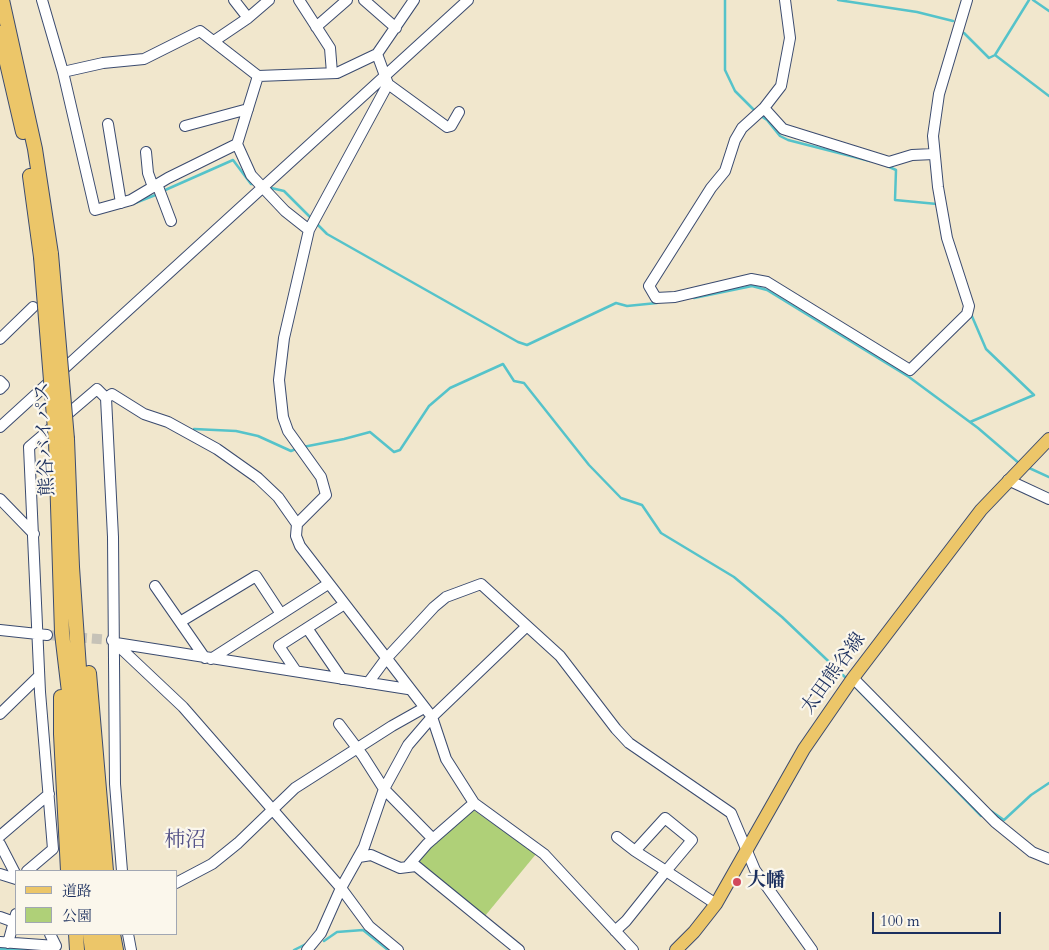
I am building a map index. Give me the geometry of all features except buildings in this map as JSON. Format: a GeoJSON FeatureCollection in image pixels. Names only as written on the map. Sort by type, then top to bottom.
{"type":"FeatureCollection","features":[{"type":"Feature","properties":{"kind":"highway","name":"熊谷バイパス"},"geometry":{"type":"LineString","coordinates":[[6,3],[24,66],[26,103],[46,256],[72,567],[93,870]]}},
{"type":"Feature","properties":{"kind":"highway","name":"熊谷バイパス"},"geometry":{"type":"LineString","coordinates":[[0,33],[27,150],[46,256]]}},
{"type":"Feature","properties":{"kind":"highway","name":"熊谷バイパス"},"geometry":{"type":"LineString","coordinates":[[61,441],[62,634],[71,709],[82,870]]}},
{"type":"Feature","properties":{"kind":"highway"},"geometry":{"type":"LineString","coordinates":[[72,567],[86,649],[93,709],[106,870]]}},
{"type":"Feature","properties":{"kind":"highway"},"geometry":{"type":"LineString","coordinates":[[62,634],[61,734],[68,870]]}},
{"type":"Feature","properties":{"kind":"highway"},"geometry":{"type":"LineString","coordinates":[[76,935],[78,950]]}},
{"type":"Feature","properties":{"kind":"highway"},"geometry":{"type":"LineString","coordinates":[[90,935],[92,950]]}},
{"type":"Feature","properties":{"kind":"highway"},"geometry":{"type":"LineString","coordinates":[[102,935],[104,950]]}},
{"type":"Feature","properties":{"kind":"highway"},"geometry":{"type":"LineString","coordinates":[[113,935],[116,950]]}},
{"type":"Feature","properties":{"kind":"main road","name":"太田熊谷線"},"geometry":{"type":"LineString","coordinates":[[676,950],[694,932],[716,904],[808,743],[853,678],[956,540],[1008,480],[1049,439]]}},
{"type":"Feature","properties":{"kind":"street"},"geometry":{"type":"LineString","coordinates":[[42,0],[63,72],[95,210],[131,200],[155,185],[238,144]]}},
{"type":"Feature","properties":{"kind":"street"},"geometry":{"type":"LineString","coordinates":[[234,0],[248,18]]}},
{"type":"Feature","properties":{"kind":"street"},"geometry":{"type":"LineString","coordinates":[[214,41],[248,18],[269,0]]}},
{"type":"Feature","properties":{"kind":"street"},"geometry":{"type":"LineString","coordinates":[[299,0],[330,48],[332,73]]}},
{"type":"Feature","properties":{"kind":"street"},"geometry":{"type":"LineString","coordinates":[[316,27],[347,0]]}},
{"type":"Feature","properties":{"kind":"street"},"geometry":{"type":"LineString","coordinates":[[364,0],[396,28]]}},
{"type":"Feature","properties":{"kind":"street"},"geometry":{"type":"LineString","coordinates":[[63,72],[103,63],[144,59],[200,31],[258,76],[337,73],[377,54],[414,0]]}},
{"type":"Feature","properties":{"kind":"street"},"geometry":{"type":"LineString","coordinates":[[0,427],[263,188],[386,80],[468,0]]}},
{"type":"Feature","properties":{"kind":"street"},"geometry":{"type":"LineString","coordinates":[[785,0],[790,38],[788,57],[781,86],[763,109],[742,128],[735,140],[724,171],[710,188],[649,286],[656,298],[675,297],[751,279],[768,282],[910,370],[968,310],[947,238],[933,136],[939,94],[967,0]]}},
{"type":"Feature","properties":{"kind":"street"},"geometry":{"type":"LineString","coordinates":[[297,524],[326,495],[321,477],[288,431],[283,417],[279,380],[284,338],[310,228],[386,80],[384,66],[377,54]]}},
{"type":"Feature","properties":{"kind":"street"},"geometry":{"type":"LineString","coordinates":[[258,76],[238,144],[256,180],[285,211],[310,228]]}},
{"type":"Feature","properties":{"kind":"street"},"geometry":{"type":"LineString","coordinates":[[386,80],[447,128],[459,112]]}},
{"type":"Feature","properties":{"kind":"street"},"geometry":{"type":"LineString","coordinates":[[185,126],[248,109]]}},
{"type":"Feature","properties":{"kind":"street"},"geometry":{"type":"LineString","coordinates":[[763,109],[783,129],[889,162],[912,155],[934,154]]}},
{"type":"Feature","properties":{"kind":"street"},"geometry":{"type":"LineString","coordinates":[[108,124],[121,202]]}},
{"type":"Feature","properties":{"kind":"street"},"geometry":{"type":"LineString","coordinates":[[146,152],[148,172],[171,221]]}},
{"type":"Feature","properties":{"kind":"street"},"geometry":{"type":"LineString","coordinates":[[0,339],[33,307]]}},
{"type":"Feature","properties":{"kind":"street"},"geometry":{"type":"LineString","coordinates":[[0,380],[4,385],[0,389]]}},
{"type":"Feature","properties":{"kind":"street"},"geometry":{"type":"LineString","coordinates":[[28,870],[53,848],[39,676],[43,634],[34,534],[30,447],[97,389],[106,398],[115,784],[122,870]]}},
{"type":"Feature","properties":{"kind":"street"},"geometry":{"type":"LineString","coordinates":[[106,398],[112,394],[144,414],[168,422],[217,449],[271,491],[293,516],[297,524],[296,536],[300,546],[385,660],[432,717],[446,758],[474,803],[544,854],[633,950]]}},
{"type":"Feature","properties":{"kind":"street"},"geometry":{"type":"LineString","coordinates":[[1008,480],[1049,499]]}},
{"type":"Feature","properties":{"kind":"street"},"geometry":{"type":"LineString","coordinates":[[0,499],[34,534]]}},
{"type":"Feature","properties":{"kind":"street"},"geometry":{"type":"LineString","coordinates":[[180,622],[256,576],[281,614]]}},
{"type":"Feature","properties":{"kind":"street"},"geometry":{"type":"LineString","coordinates":[[208,658],[328,584]]}},
{"type":"Feature","properties":{"kind":"street"},"geometry":{"type":"LineString","coordinates":[[368,683],[385,660],[434,607],[446,597],[481,584],[560,656],[629,743],[732,813],[755,870],[812,950]]}},
{"type":"Feature","properties":{"kind":"street"},"geometry":{"type":"LineString","coordinates":[[155,586],[208,658]]}},
{"type":"Feature","properties":{"kind":"street"},"geometry":{"type":"LineString","coordinates":[[296,671],[279,646],[344,605]]}},
{"type":"Feature","properties":{"kind":"street"},"geometry":{"type":"LineString","coordinates":[[307,950],[321,933],[341,888],[359,857],[384,790],[408,745],[432,717],[527,626]]}},
{"type":"Feature","properties":{"kind":"street"},"geometry":{"type":"LineString","coordinates":[[307,628],[342,679]]}},
{"type":"Feature","properties":{"kind":"street"},"geometry":{"type":"LineString","coordinates":[[0,630],[43,634]]}},
{"type":"Feature","properties":{"kind":"street"},"geometry":{"type":"LineString","coordinates":[[113,641],[208,658],[408,689]]}},
{"type":"Feature","properties":{"kind":"street"},"geometry":{"type":"LineString","coordinates":[[113,641],[183,706],[341,888],[369,926],[398,950]]}},
{"type":"Feature","properties":{"kind":"street"},"geometry":{"type":"LineString","coordinates":[[0,714],[39,676]]}},
{"type":"Feature","properties":{"kind":"street"},"geometry":{"type":"LineString","coordinates":[[853,678],[990,817],[1032,852],[1049,860]]}},
{"type":"Feature","properties":{"kind":"street"},"geometry":{"type":"LineString","coordinates":[[178,882],[212,864],[238,843],[271,809],[295,788],[392,726],[424,708]]}},
{"type":"Feature","properties":{"kind":"street"},"geometry":{"type":"LineString","coordinates":[[338,724],[358,749],[384,790],[433,839]]}},
{"type":"Feature","properties":{"kind":"street"},"geometry":{"type":"LineString","coordinates":[[0,836],[50,794]]}},
{"type":"Feature","properties":{"kind":"street"},"geometry":{"type":"LineString","coordinates":[[407,867],[433,839],[474,803]]}},
{"type":"Feature","properties":{"kind":"street"},"geometry":{"type":"LineString","coordinates":[[615,931],[626,921],[692,840],[665,818],[635,851]]}},
{"type":"Feature","properties":{"kind":"street"},"geometry":{"type":"LineString","coordinates":[[617,837],[635,851],[716,904]]}},
{"type":"Feature","properties":{"kind":"street"},"geometry":{"type":"LineString","coordinates":[[0,844],[15,873]]}},
{"type":"Feature","properties":{"kind":"street"},"geometry":{"type":"LineString","coordinates":[[359,857],[371,855],[400,868],[416,866],[519,950]]}},
{"type":"Feature","properties":{"kind":"street"},"geometry":{"type":"LineString","coordinates":[[0,874],[15,879]]}},
{"type":"Feature","properties":{"kind":"street"},"geometry":{"type":"LineString","coordinates":[[0,917],[15,918],[4,943],[54,947],[50,935]]}},
{"type":"Feature","properties":{"kind":"street"},"geometry":{"type":"LineString","coordinates":[[128,935],[131,950]]}},
{"type":"Feature","properties":{"kind":"green space"},"geometry":{"type":"Polygon","coordinates":[[[472,809],[536,854],[485,916],[415,862],[472,809]]]}},
{"type":"Feature","properties":{"kind":"waterway"},"geometry":{"type":"LineString","coordinates":[[725,0],[725,70],[735,91],[756,112]]}},
{"type":"Feature","properties":{"kind":"waterway"},"geometry":{"type":"LineString","coordinates":[[838,0],[917,12],[953,21]]}},
{"type":"Feature","properties":{"kind":"waterway"},"geometry":{"type":"LineString","coordinates":[[964,33],[989,58],[995,55],[1029,0]]}},
{"type":"Feature","properties":{"kind":"waterway"},"geometry":{"type":"LineString","coordinates":[[1033,0],[1049,11]]}},
{"type":"Feature","properties":{"kind":"waterway"},"geometry":{"type":"LineString","coordinates":[[995,55],[1049,96]]}},
{"type":"Feature","properties":{"kind":"waterway"},"geometry":{"type":"LineString","coordinates":[[761,116],[767,120],[780,136],[788,140],[870,161]]}},
{"type":"Feature","properties":{"kind":"waterway"},"geometry":{"type":"LineString","coordinates":[[163,191],[233,160],[251,184],[254,184]]}},
{"type":"Feature","properties":{"kind":"waterway"},"geometry":{"type":"LineString","coordinates":[[887,166],[896,170],[895,200],[937,204],[937,207]]}},
{"type":"Feature","properties":{"kind":"waterway"},"geometry":{"type":"LineString","coordinates":[[267,187],[284,191],[312,219]]}},
{"type":"Feature","properties":{"kind":"waterway"},"geometry":{"type":"LineString","coordinates":[[135,203],[158,194]]}},
{"type":"Feature","properties":{"kind":"waterway"},"geometry":{"type":"LineString","coordinates":[[316,223],[327,234],[518,342],[527,345],[616,303],[627,306],[657,303]]}},
{"type":"Feature","properties":{"kind":"waterway"},"geometry":{"type":"LineString","coordinates":[[694,298],[752,286],[767,290],[909,377],[978,428],[1020,464]]}},
{"type":"Feature","properties":{"kind":"waterway"},"geometry":{"type":"LineString","coordinates":[[970,422],[1034,395],[986,349],[971,314]]}},
{"type":"Feature","properties":{"kind":"waterway"},"geometry":{"type":"LineString","coordinates":[[303,447],[370,432],[394,452],[400,450],[429,406],[450,388],[503,364],[514,381],[524,383],[589,465],[621,498],[642,505],[661,533],[734,577],[782,617],[845,677]]}},
{"type":"Feature","properties":{"kind":"waterway"},"geometry":{"type":"LineString","coordinates":[[194,429],[236,431],[258,436],[291,451],[298,448]]}},
{"type":"Feature","properties":{"kind":"waterway"},"geometry":{"type":"LineString","coordinates":[[1027,467],[1049,477]]}},
{"type":"Feature","properties":{"kind":"waterway"},"geometry":{"type":"LineString","coordinates":[[856,688],[981,816],[984,814]]}},
{"type":"Feature","properties":{"kind":"waterway"},"geometry":{"type":"LineString","coordinates":[[991,811],[1004,820],[1031,795],[1049,783]]}},
{"type":"Feature","properties":{"kind":"waterway"},"geometry":{"type":"LineString","coordinates":[[324,941],[337,932],[363,930],[388,950]]}},
{"type":"Feature","properties":{"kind":"waterway"},"geometry":{"type":"LineString","coordinates":[[294,950],[306,944]]}},
{"type":"Feature","properties":{"kind":"waterway"},"geometry":{"type":"LineString","coordinates":[[0,949],[28,950]]}},
{"type":"Feature","properties":{"kind":"waterway"},"geometry":{"type":"LineString","coordinates":[[30,950],[38,950]]}},
{"type":"Feature","properties":{"kind":"tunnel"},"geometry":{"type":"LineString","coordinates":[[47,635],[111,640]]}},
{"type":"Feature","properties":{"kind":"place","name":"大幡"},"geometry":{"type":"Point","coordinates":[737,882]}},
{"type":"Feature","properties":{"kind":"district","name":"柿沼"},"geometry":{"type":"Point","coordinates":[185,841]}}]}
